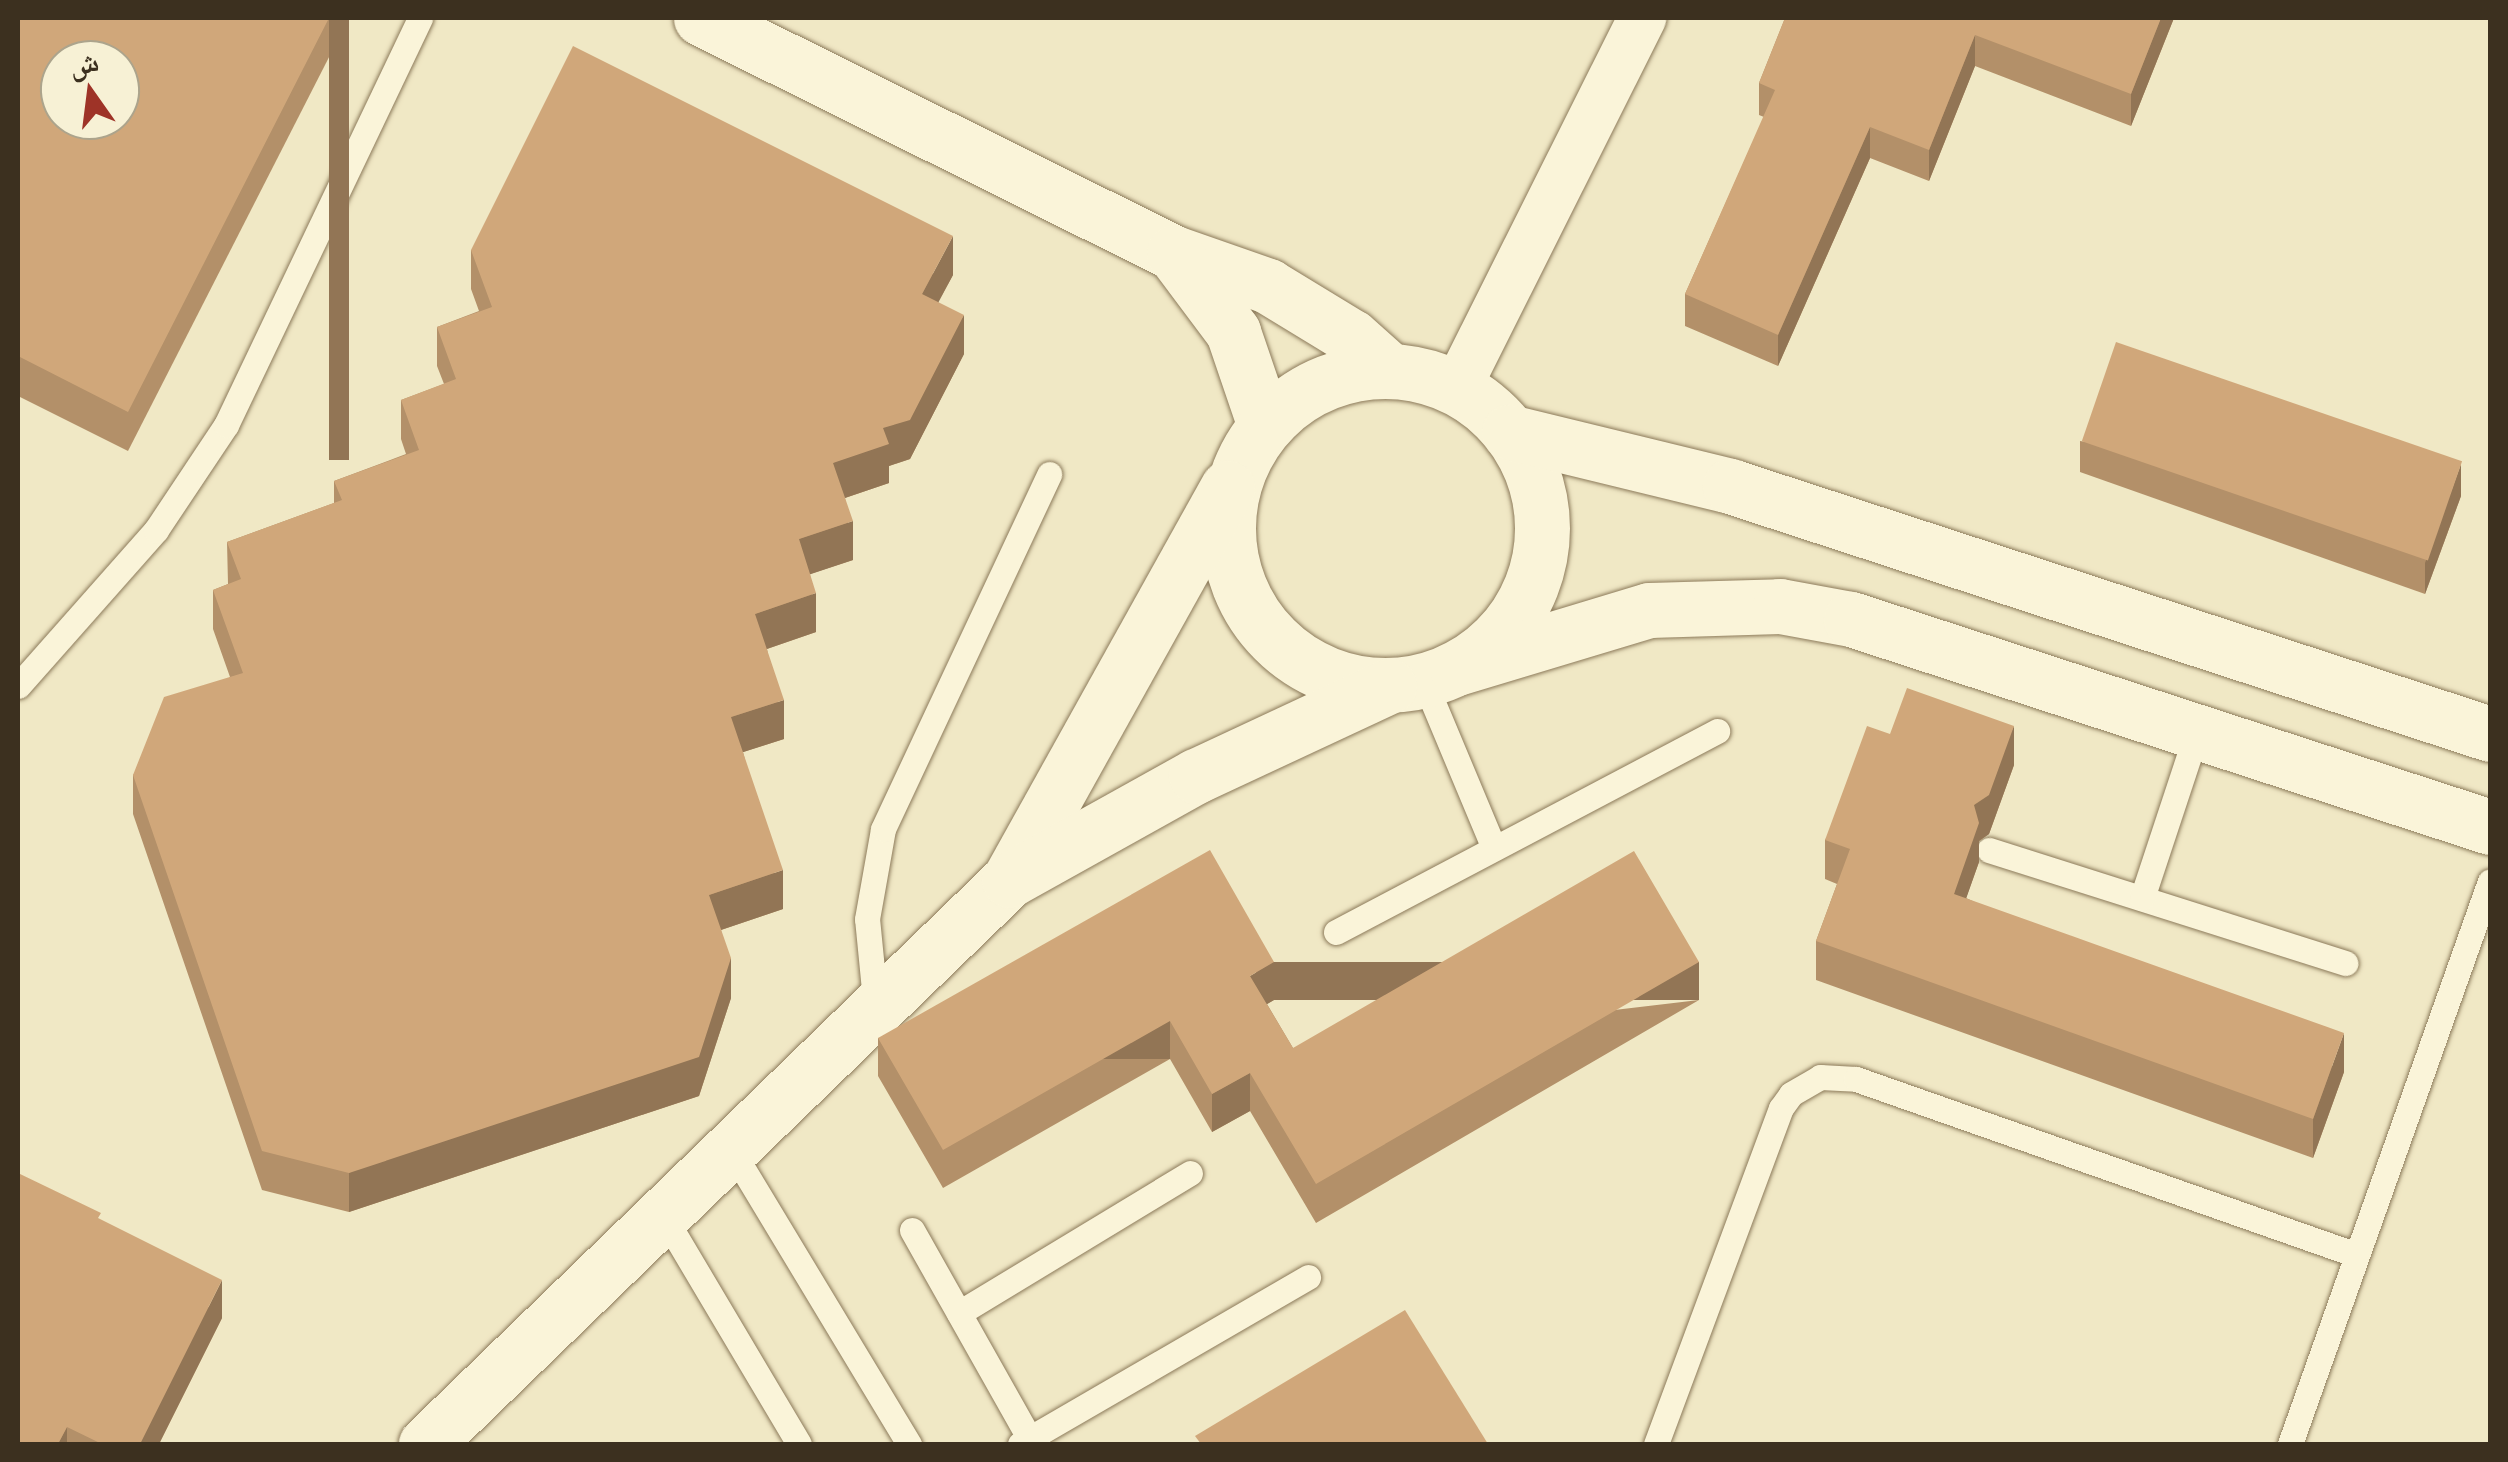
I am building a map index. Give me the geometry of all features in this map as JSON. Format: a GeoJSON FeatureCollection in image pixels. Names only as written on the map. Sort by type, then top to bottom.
{"type":"FeatureCollection","features":[{"type":"Feature","properties":{"kind":"street"},"geometry":{"type":"LineString","coordinates":[[701,18],[1174,253],[1252,280],[1312,309],[1390,371]]}},
{"type":"Feature","properties":{"kind":"street"},"geometry":{"type":"LineString","coordinates":[[1457,388],[1642,18]]}},
{"type":"Feature","properties":{"kind":"street"},"geometry":{"type":"LineString","coordinates":[[1174,253],[1233,332],[1252,447],[1227,519],[1232,570],[1254,618],[1290,655],[1321,671],[1424,678],[1648,610],[1780,606],[1851,619],[2490,827]]}},
{"type":"Feature","properties":{"kind":"street"},"geometry":{"type":"LineString","coordinates":[[426,1444],[1009,880],[1196,776],[1424,678],[1495,641],[1523,604],[1539,562],[1542,516],[1536,486],[1510,432],[1457,388],[1390,371],[1344,376],[1301,395],[1252,447],[1009,880]]}},
{"type":"Feature","properties":{"kind":"street"},"geometry":{"type":"LineString","coordinates":[[1510,432],[1730,486],[2488,724]]}},
{"type":"Feature","properties":{"kind":"lane"},"geometry":{"type":"LineString","coordinates":[[18,686],[156,530],[226,426],[420,18]]}},
{"type":"Feature","properties":{"kind":"lane"},"geometry":{"type":"LineString","coordinates":[[876,1010],[867,919],[883,829],[1049,474]]}},
{"type":"Feature","properties":{"kind":"lane"},"geometry":{"type":"LineString","coordinates":[[1424,678],[1494,848]]}},
{"type":"Feature","properties":{"kind":"lane"},"geometry":{"type":"LineString","coordinates":[[1336,932],[1717,731]]}},
{"type":"Feature","properties":{"kind":"lane"},"geometry":{"type":"LineString","coordinates":[[2142,898],[2197,732]]}},
{"type":"Feature","properties":{"kind":"lane"},"geometry":{"type":"LineString","coordinates":[[1989,850],[2345,963]]}},
{"type":"Feature","properties":{"kind":"lane"},"geometry":{"type":"LineString","coordinates":[[2290,1444],[2490,881]]}},
{"type":"Feature","properties":{"kind":"lane"},"geometry":{"type":"LineString","coordinates":[[1656,1444],[1781,1108],[1791,1094],[1820,1077],[1856,1079],[2357,1254]]}},
{"type":"Feature","properties":{"kind":"lane"},"geometry":{"type":"LineString","coordinates":[[731,1149],[908,1444]]}},
{"type":"Feature","properties":{"kind":"lane"},"geometry":{"type":"LineString","coordinates":[[958,1314],[1190,1173]]}},
{"type":"Feature","properties":{"kind":"lane"},"geometry":{"type":"LineString","coordinates":[[663,1214],[799,1444]]}},
{"type":"Feature","properties":{"kind":"lane"},"geometry":{"type":"LineString","coordinates":[[912,1230],[1025,1441],[1308,1277]]}},
{"type":"Feature","properties":{"kind":"building"},"geometry":{"type":"Polygon","coordinates":[[[18,18],[329,18],[128,412],[18,356],[18,18]]]}},
{"type":"Feature","properties":{"kind":"building"},"geometry":{"type":"Polygon","coordinates":[[[1785,18],[2161,18],[2131,94],[1975,35],[1929,150],[1870,127],[1778,335],[1685,294],[1775,90],[1759,83],[1785,18]]]}},
{"type":"Feature","properties":{"kind":"building"},"geometry":{"type":"Polygon","coordinates":[[[573,46],[953,236],[922,294],[964,315],[910,420],[883,428],[889,444],[833,463],[853,521],[799,539],[816,593],[755,614],[784,700],[731,717],[783,870],[709,895],[731,958],[699,1057],[349,1173],[262,1151],[133,775],[164,697],[243,673],[213,590],[241,579],[227,542],[342,500],[334,481],[419,450],[401,400],[456,379],[437,327],[492,307],[471,250],[573,46]]]}},
{"type":"Feature","properties":{"kind":"building"},"geometry":{"type":"Polygon","coordinates":[[[2116,342],[2462,461],[2428,560],[2082,441],[2116,342]]]}},
{"type":"Feature","properties":{"kind":"building"},"geometry":{"type":"Polygon","coordinates":[[[1907,688],[2014,726],[1989,795],[1974,805],[1979,823],[1954,894],[2344,1033],[2313,1119],[1816,941],[1850,849],[1825,840],[1867,726],[1890,734],[1907,688]]]}},
{"type":"Feature","properties":{"kind":"building"},"geometry":{"type":"Polygon","coordinates":[[[1210,850],[1274,962],[1250,976],[1293,1048],[1634,851],[1699,962],[1316,1184],[1250,1073],[1212,1094],[1170,1021],[943,1150],[878,1038],[1210,850]]]}},
{"type":"Feature","properties":{"kind":"building"},"geometry":{"type":"Polygon","coordinates":[[[18,1173],[101,1213],[98,1218],[222,1280],[140,1444],[102,1444],[67,1427],[58,1444],[18,1444],[18,1173]]]}},
{"type":"Feature","properties":{"kind":"building"},"geometry":{"type":"Polygon","coordinates":[[[1405,1310],[1488,1444],[1201,1444],[1195,1436],[1405,1310]]]}}]}
